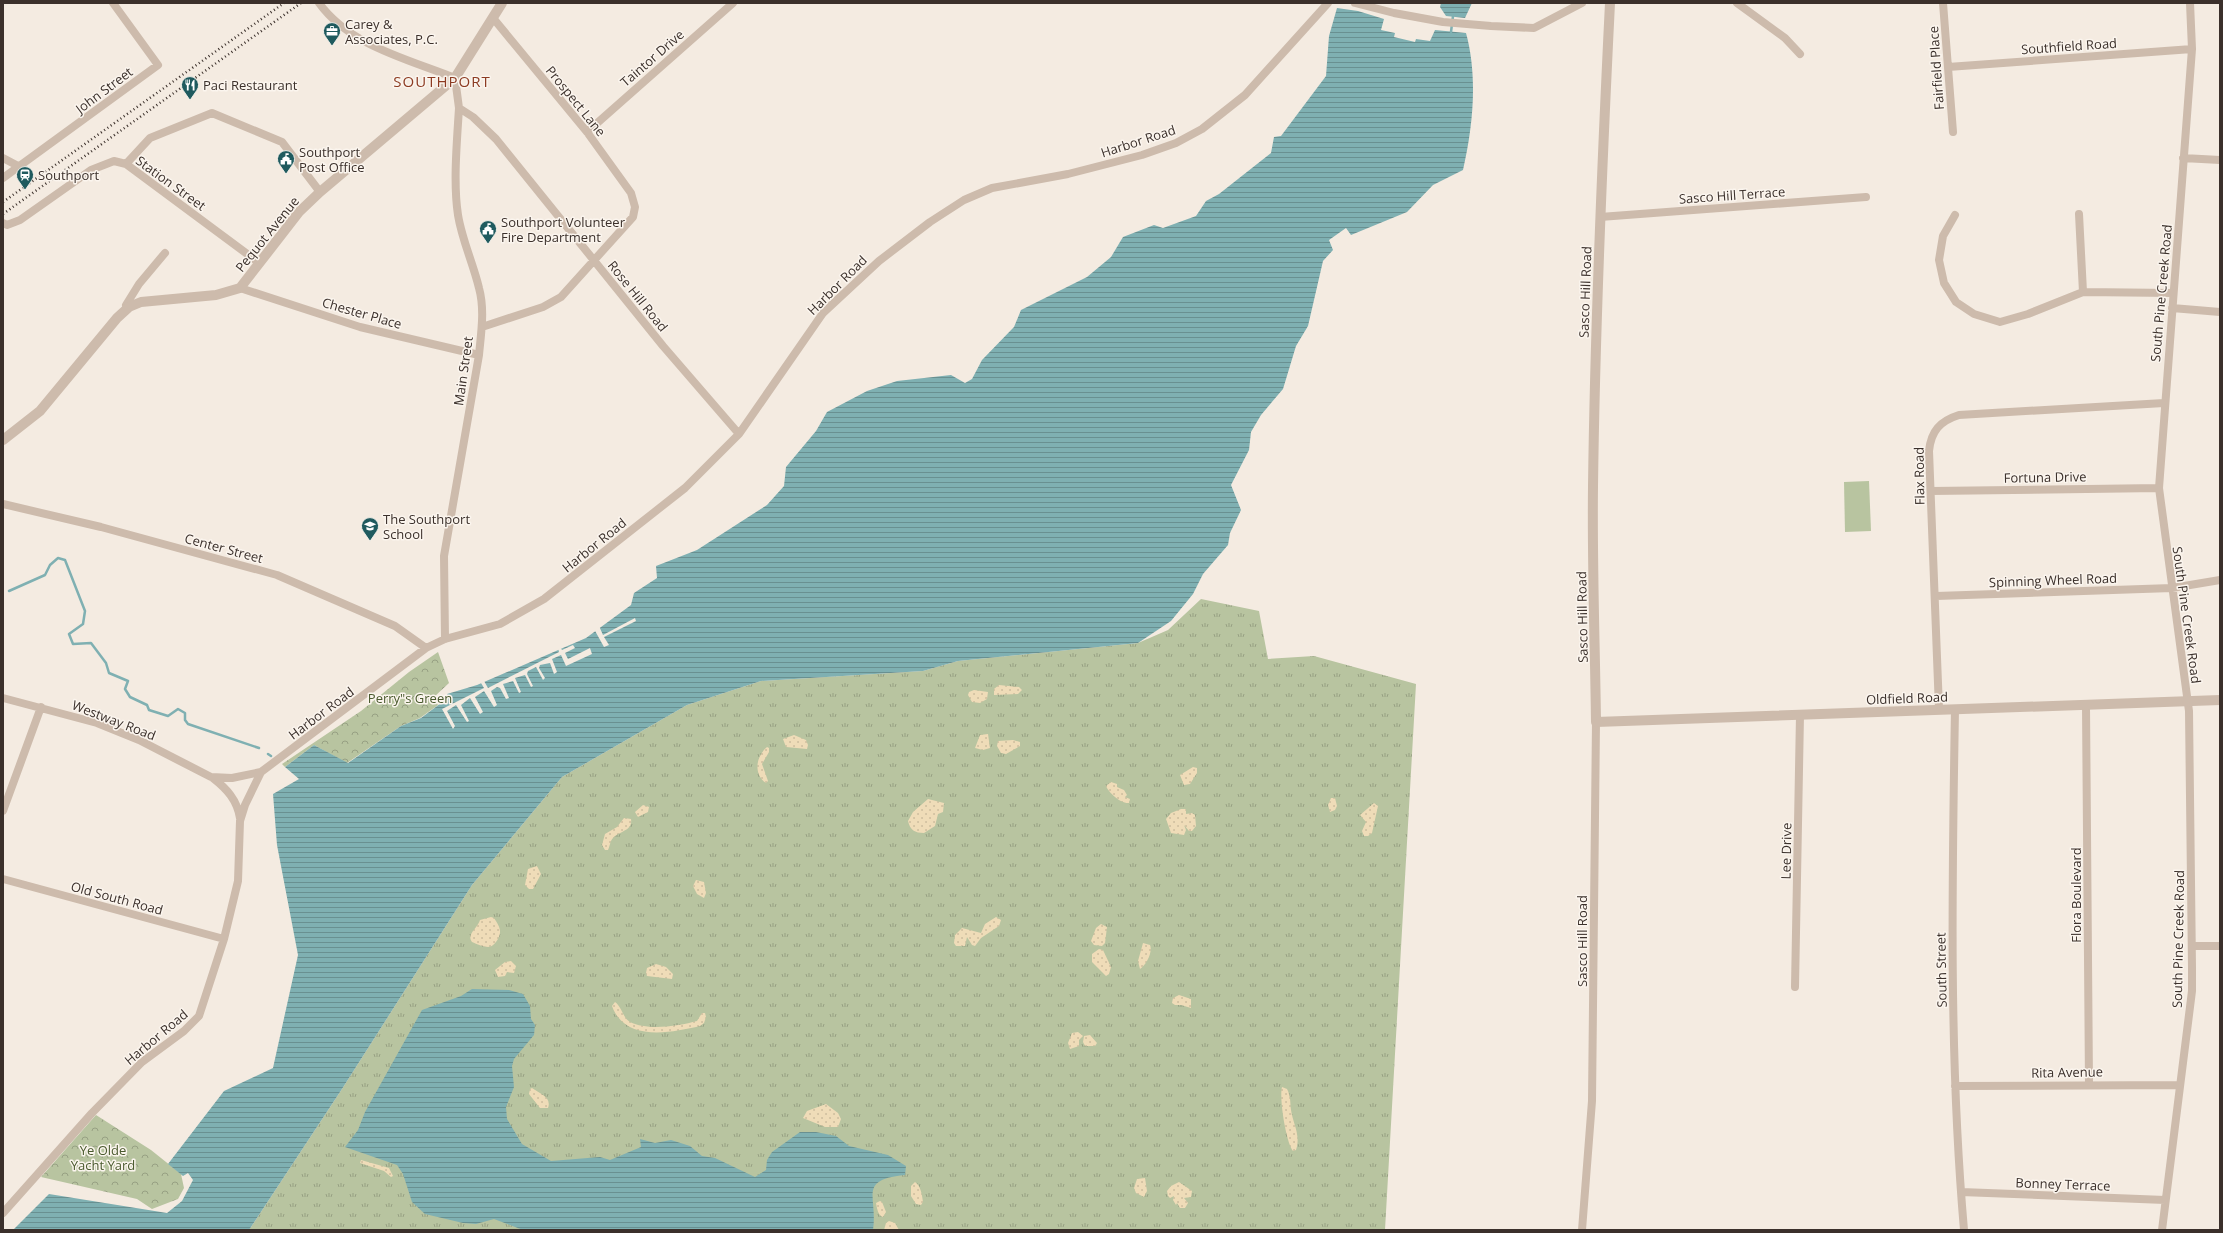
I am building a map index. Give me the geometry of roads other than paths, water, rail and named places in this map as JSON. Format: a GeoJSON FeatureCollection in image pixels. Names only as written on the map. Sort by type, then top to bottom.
{"type":"FeatureCollection","features":[{"type":"Feature","properties":{"kind":"street","name":"John Street"},"geometry":{"type":"LineString","coordinates":[[3,178],[158,65],[113,3]]}},
{"type":"Feature","properties":{"kind":"street"},"geometry":{"type":"LineString","coordinates":[[319,3],[340,27],[357,38],[455,78],[459,108]]}},
{"type":"Feature","properties":{"kind":"street","name":"Pequot Avenue"},"geometry":{"type":"LineString","coordinates":[[3,440],[40,411],[117,318],[129,307],[141,302],[216,295],[240,288],[258,262],[299,212],[320,192],[455,78],[502,3]]}},
{"type":"Feature","properties":{"kind":"street","name":"Taintor Drive"},"geometry":{"type":"LineString","coordinates":[[587,132],[733,3]]}},
{"type":"Feature","properties":{"kind":"street","name":"Harbor Road"},"geometry":{"type":"LineString","coordinates":[[3,1213],[92,1113],[142,1062],[184,1031],[199,1016],[224,939],[238,881],[240,821],[245,805],[261,772],[426,648],[445,639],[500,624],[544,599],[685,488],[739,434],[823,313],[879,261],[930,222],[964,200],[992,188],[1068,174],[1142,155],[1176,143],[1202,129],[1245,95],[1328,3]]}},
{"type":"Feature","properties":{"kind":"street"},"geometry":{"type":"LineString","coordinates":[[1356,3],[1386,12],[1443,22],[1534,28],[1582,3]]}},
{"type":"Feature","properties":{"kind":"street","name":"Sasco Hill Road"},"geometry":{"type":"LineString","coordinates":[[1582,1230],[1593,1088],[1596,722],[1593,489],[1600,217],[1610,3]]}},
{"type":"Feature","properties":{"kind":"street"},"geometry":{"type":"LineString","coordinates":[[1737,3],[1785,38],[1800,54]]}},
{"type":"Feature","properties":{"kind":"street","name":"Fairfield Place"},"geometry":{"type":"LineString","coordinates":[[1943,3],[1953,132]]}},
{"type":"Feature","properties":{"kind":"street","name":"South Pine Creek Road"},"geometry":{"type":"LineString","coordinates":[[2162,1230],[2178,1085],[2192,991],[2193,946],[2190,738],[2188,702],[2159,488],[2164,403],[2192,49],[2190,3]]}},
{"type":"Feature","properties":{"kind":"street","name":"Prospect Lane"},"geometry":{"type":"LineString","coordinates":[[493,18],[587,132],[631,193],[634,203],[633,217],[594,260]]}},
{"type":"Feature","properties":{"kind":"street","name":"Southfield Road"},"geometry":{"type":"LineString","coordinates":[[1948,67],[2192,49]]}},
{"type":"Feature","properties":{"kind":"street","name":"Rose Hill Road"},"geometry":{"type":"LineString","coordinates":[[459,108],[473,117],[496,139],[663,346],[739,434]]}},
{"type":"Feature","properties":{"kind":"street","name":"Main Street"},"geometry":{"type":"LineString","coordinates":[[445,639],[444,556],[479,355],[482,327],[482,305],[479,288],[465,248],[458,214],[456,152],[459,108]]}},
{"type":"Feature","properties":{"kind":"street"},"geometry":{"type":"LineString","coordinates":[[126,164],[150,138],[212,113],[282,142],[320,192]]}},
{"type":"Feature","properties":{"kind":"street"},"geometry":{"type":"LineString","coordinates":[[3,158],[20,167]]}},
{"type":"Feature","properties":{"kind":"street"},"geometry":{"type":"LineString","coordinates":[[2184,158],[2220,160]]}},
{"type":"Feature","properties":{"kind":"street","name":"Station Street"},"geometry":{"type":"LineString","coordinates":[[3,223],[6,225],[20,220],[92,170],[114,161],[126,164],[258,262]]}},
{"type":"Feature","properties":{"kind":"street","name":"Sasco Hill Terrace"},"geometry":{"type":"LineString","coordinates":[[1600,217],[1866,197]]}},
{"type":"Feature","properties":{"kind":"street"},"geometry":{"type":"LineString","coordinates":[[2079,214],[2083,292]]}},
{"type":"Feature","properties":{"kind":"street"},"geometry":{"type":"LineString","coordinates":[[1955,215],[1943,236],[1939,260],[1944,283],[1956,302],[1974,314],[2000,322],[2028,314],[2083,292],[2173,293]]}},
{"type":"Feature","properties":{"kind":"street"},"geometry":{"type":"LineString","coordinates":[[129,307],[126,305],[139,284],[165,253]]}},
{"type":"Feature","properties":{"kind":"street"},"geometry":{"type":"LineString","coordinates":[[482,327],[543,307],[561,297],[594,260]]}},
{"type":"Feature","properties":{"kind":"street","name":"Chester Place"},"geometry":{"type":"LineString","coordinates":[[240,288],[360,327],[479,355]]}},
{"type":"Feature","properties":{"kind":"street"},"geometry":{"type":"LineString","coordinates":[[2172,308],[2220,312]]}},
{"type":"Feature","properties":{"kind":"street","name":"Flax Road"},"geometry":{"type":"LineString","coordinates":[[1939,710],[1930,443],[1939,425],[1948,418],[1959,415],[2164,403]]}},
{"type":"Feature","properties":{"kind":"street","name":"Fortuna Drive"},"geometry":{"type":"LineString","coordinates":[[1931,491],[2159,488]]}},
{"type":"Feature","properties":{"kind":"street","name":"Center Street"},"geometry":{"type":"LineString","coordinates":[[3,504],[101,527],[277,575],[395,626],[426,648]]}},
{"type":"Feature","properties":{"kind":"street","name":"Spinning Wheel Road"},"geometry":{"type":"LineString","coordinates":[[1936,596],[2172,588],[2220,580]]}},
{"type":"Feature","properties":{"kind":"street","name":"Westway Road"},"geometry":{"type":"LineString","coordinates":[[3,698],[104,726],[139,740],[211,777],[231,794],[239,810],[240,821]]}},
{"type":"Feature","properties":{"kind":"street","name":"Oldfield Road"},"geometry":{"type":"LineString","coordinates":[[1596,722],[1956,709],[2086,706],[2220,700]]}},
{"type":"Feature","properties":{"kind":"street","name":"Flora Boulevard"},"geometry":{"type":"LineString","coordinates":[[2086,706],[2089,1084]]}},
{"type":"Feature","properties":{"kind":"street"},"geometry":{"type":"LineString","coordinates":[[3,811],[41,708]]}},
{"type":"Feature","properties":{"kind":"street","name":"South Street"},"geometry":{"type":"LineString","coordinates":[[1956,709],[1952,964],[1955,1086],[1964,1230]]}},
{"type":"Feature","properties":{"kind":"street","name":"Lee Drive"},"geometry":{"type":"LineString","coordinates":[[1795,987],[1800,715]]}},
{"type":"Feature","properties":{"kind":"street","name":"Westway Road"},"geometry":{"type":"LineString","coordinates":[[211,777],[232,778],[261,772]]}},
{"type":"Feature","properties":{"kind":"street","name":"Old South Road"},"geometry":{"type":"LineString","coordinates":[[3,879],[224,939]]}},
{"type":"Feature","properties":{"kind":"street"},"geometry":{"type":"LineString","coordinates":[[2193,946],[2220,946]]}},
{"type":"Feature","properties":{"kind":"street","name":"Rita Avenue"},"geometry":{"type":"LineString","coordinates":[[1955,1086],[2089,1084],[2178,1085]]}},
{"type":"Feature","properties":{"kind":"street","name":"Bonney Terrace"},"geometry":{"type":"LineString","coordinates":[[1961,1192],[2165,1200]]}},
{"type":"Feature","properties":{"kind":"water"},"geometry":{"type":"Polygon","coordinates":[[[1441,3],[1472,3],[1465,18],[1446,16],[1440,7],[1441,3]]]}},
{"type":"Feature","properties":{"kind":"water"},"geometry":{"type":"Polygon","coordinates":[[[1337,8],[1358,11],[1384,19],[1381,30],[1395,33],[1394,37],[1415,42],[1416,39],[1430,41],[1435,30],[1466,33],[1472,67],[1473,102],[1472,119],[1463,170],[1433,185],[1407,212],[1351,235],[1346,228],[1329,240],[1333,250],[1323,261],[1308,326],[1296,346],[1283,389],[1261,415],[1251,432],[1249,450],[1231,485],[1241,510],[1230,533],[1228,545],[1203,574],[1193,594],[1171,621],[1138,643],[958,661],[923,671],[761,681],[687,705],[562,777],[472,885],[342,1089],[249,1230],[13,1230],[49,1194],[167,1213],[182,1201],[193,1180],[188,1173],[183,1176],[168,1164],[224,1091],[273,1068],[298,955],[277,845],[273,794],[299,779],[285,767],[314,745],[348,763],[401,726],[421,718],[449,697],[447,694],[477,685],[586,638],[631,605],[634,593],[657,578],[656,566],[697,550],[767,505],[784,486],[786,467],[816,431],[827,412],[867,391],[897,381],[951,375],[965,383],[972,379],[982,360],[1014,327],[1021,310],[1087,277],[1111,257],[1123,237],[1154,225],[1163,228],[1196,216],[1206,201],[1219,194],[1271,153],[1274,137],[1281,136],[1326,76],[1329,36],[1337,8]]]}},
{"type":"Feature","properties":{"kind":"water"},"geometry":{"type":"Polygon","coordinates":[[[472,989],[509,990],[523,994],[530,1006],[531,1019],[535,1025],[534,1035],[514,1059],[512,1066],[514,1087],[506,1107],[507,1119],[522,1144],[551,1161],[600,1157],[610,1160],[641,1147],[640,1139],[655,1143],[671,1140],[690,1146],[702,1156],[715,1158],[755,1177],[766,1170],[767,1160],[772,1152],[800,1132],[816,1132],[836,1136],[849,1146],[888,1155],[906,1166],[905,1175],[890,1177],[880,1181],[875,1186],[873,1192],[873,1230],[523,1230],[494,1219],[476,1224],[463,1223],[425,1214],[412,1202],[403,1174],[397,1165],[345,1147],[358,1130],[365,1112],[422,1010],[461,996],[472,989]]]}},
{"type":"Feature","properties":{"kind":"waterway"},"geometry":{"type":"LineString","coordinates":[[1451,32],[1453,16]]}},
{"type":"Feature","properties":{"kind":"waterway"},"geometry":{"type":"LineString","coordinates":[[9,591],[45,575],[50,565],[58,558],[65,560],[85,611],[83,624],[69,634],[73,644],[91,643],[106,663],[109,673],[128,681],[125,689],[130,697],[147,705],[149,710],[168,716],[178,709],[185,713],[185,720],[188,724],[259,748]]}},
{"type":"Feature","properties":{"kind":"railway"},"geometry":{"type":"LineString","coordinates":[[3,202],[284,3]]}},
{"type":"Feature","properties":{"kind":"railway"},"geometry":{"type":"LineString","coordinates":[[3,214],[301,3]]}},
{"type":"Feature","properties":{"kind":"place","name":"Carey & Associates, P.C."},"geometry":{"type":"Point","coordinates":[332,46]}},
{"type":"Feature","properties":{"kind":"place","name":"Paci Restaurant"},"geometry":{"type":"Point","coordinates":[190,100]}},
{"type":"Feature","properties":{"kind":"place","name":"Southport Post Office"},"geometry":{"type":"Point","coordinates":[286,174]}},
{"type":"Feature","properties":{"kind":"place","name":"Southport"},"geometry":{"type":"Point","coordinates":[25,190]}},
{"type":"Feature","properties":{"kind":"place","name":"Southport Volunteer Fire Department"},"geometry":{"type":"Point","coordinates":[488,244]}},
{"type":"Feature","properties":{"kind":"place","name":"The Southport School"},"geometry":{"type":"Point","coordinates":[370,541]}},
{"type":"Feature","properties":{"kind":"district","name":"SOUTHPORT"},"geometry":{"type":"Point","coordinates":[442,81]}},
{"type":"Feature","properties":{"kind":"park label","name":"Perry\"s Green"},"geometry":{"type":"Point","coordinates":[410,698]}},
{"type":"Feature","properties":{"kind":"park label","name":"Ye Olde Yacht Yard"},"geometry":{"type":"Point","coordinates":[103,1158]}}]}
